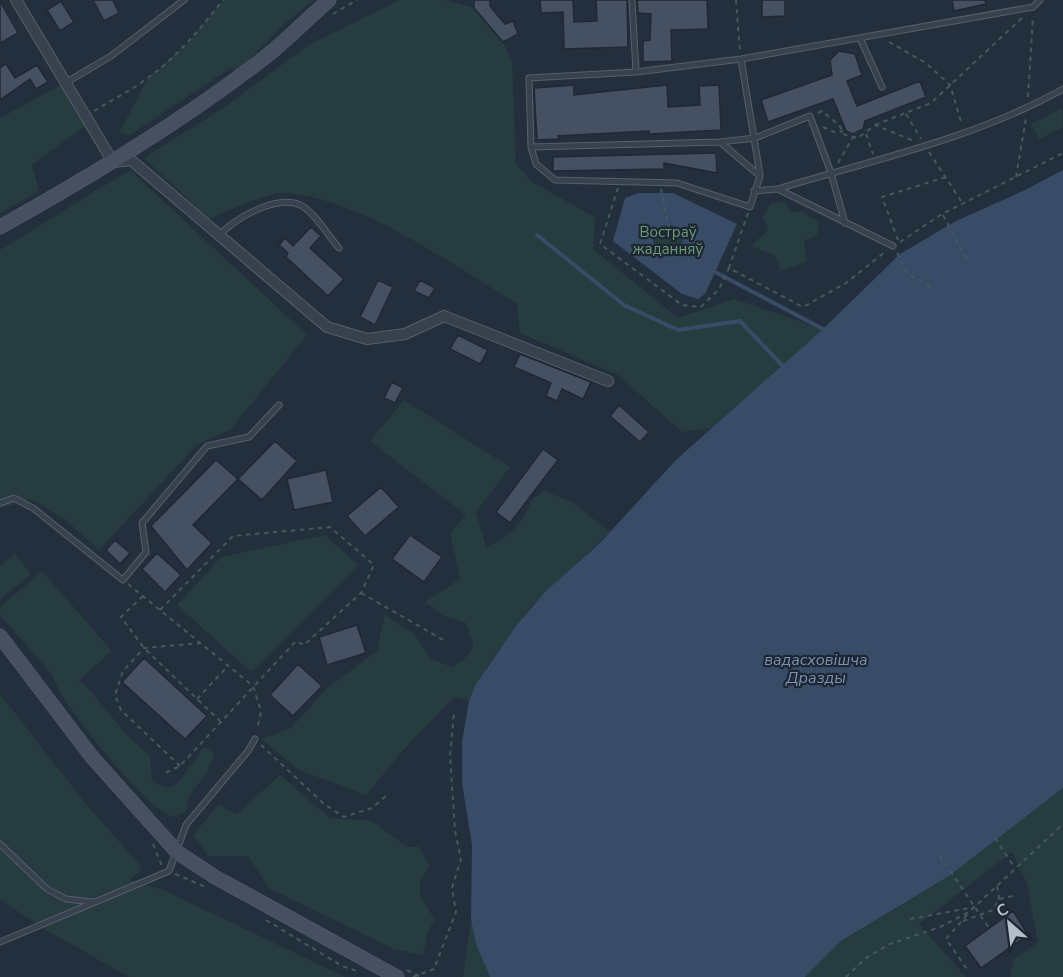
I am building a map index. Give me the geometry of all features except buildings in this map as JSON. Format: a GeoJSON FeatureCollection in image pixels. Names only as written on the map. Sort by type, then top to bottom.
{"type":"FeatureCollection","features":[{"type":"Feature","properties":{"kind":"street"},"geometry":{"type":"LineString","coordinates":[[16,0],[113,162]]}},
{"type":"Feature","properties":{"kind":"street"},"geometry":{"type":"LineString","coordinates":[[0,227],[113,162],[214,95],[266,57],[328,0]]}},
{"type":"Feature","properties":{"kind":"street"},"geometry":{"type":"LineString","coordinates":[[113,162],[130,160],[218,237],[327,327],[367,339],[405,334],[444,316],[608,381]]}},
{"type":"Feature","properties":{"kind":"street"},"geometry":{"type":"LineString","coordinates":[[0,636],[92,757],[177,852],[197,867],[255,901],[397,977]]}},
{"type":"Feature","properties":{"kind":"lane"},"geometry":{"type":"LineString","coordinates":[[67,82],[111,56],[184,0]]}},
{"type":"Feature","properties":{"kind":"lane"},"geometry":{"type":"LineString","coordinates":[[632,0],[636,72]]}},
{"type":"Feature","properties":{"kind":"lane"},"geometry":{"type":"LineString","coordinates":[[741,58],[760,176],[750,207],[677,183],[555,180],[536,164],[531,147],[529,78],[636,72],[741,58],[1033,7],[1040,0]]}},
{"type":"Feature","properties":{"kind":"lane"},"geometry":{"type":"LineString","coordinates":[[860,38],[882,87]]}},
{"type":"Feature","properties":{"kind":"lane"},"geometry":{"type":"LineString","coordinates":[[754,191],[778,189],[924,145],[1027,109],[1063,89]]}},
{"type":"Feature","properties":{"kind":"lane"},"geometry":{"type":"LineString","coordinates":[[531,147],[720,142],[755,138],[811,119],[831,173],[845,223]]}},
{"type":"Feature","properties":{"kind":"lane"},"geometry":{"type":"LineString","coordinates":[[720,142],[760,176]]}},
{"type":"Feature","properties":{"kind":"lane"},"geometry":{"type":"LineString","coordinates":[[778,189],[893,246]]}},
{"type":"Feature","properties":{"kind":"lane"},"geometry":{"type":"LineString","coordinates":[[218,237],[230,223],[267,206],[291,202],[304,207],[339,248]]}},
{"type":"Feature","properties":{"kind":"lane"},"geometry":{"type":"LineString","coordinates":[[0,503],[14,498],[33,508],[123,580],[147,552],[142,523],[207,446],[249,437],[279,405]]}},
{"type":"Feature","properties":{"kind":"lane"},"geometry":{"type":"LineString","coordinates":[[0,942],[169,871],[186,825],[248,751],[255,739]]}},
{"type":"Feature","properties":{"kind":"lane"},"geometry":{"type":"LineString","coordinates":[[0,844],[47,889],[66,899],[95,903]]}},
{"type":"Feature","properties":{"kind":"path"},"geometry":{"type":"LineString","coordinates":[[87,116],[166,64],[190,41],[223,0]]}},
{"type":"Feature","properties":{"kind":"path"},"geometry":{"type":"LineString","coordinates":[[736,0],[741,58]]}},
{"type":"Feature","properties":{"kind":"path"},"geometry":{"type":"LineString","coordinates":[[843,131],[836,133],[811,119],[822,111],[843,131],[845,135],[854,137],[866,133],[875,125],[931,103],[1033,7]]}},
{"type":"Feature","properties":{"kind":"path"},"geometry":{"type":"LineString","coordinates":[[1016,177],[1027,109],[1033,7]]}},
{"type":"Feature","properties":{"kind":"path"},"geometry":{"type":"LineString","coordinates":[[876,35],[926,63],[950,85],[963,131]]}},
{"type":"Feature","properties":{"kind":"path"},"geometry":{"type":"LineString","coordinates":[[906,114],[963,204]]}},
{"type":"Feature","properties":{"kind":"path"},"geometry":{"type":"LineString","coordinates":[[875,125],[924,145]]}},
{"type":"Feature","properties":{"kind":"path"},"geometry":{"type":"LineString","coordinates":[[866,133],[874,160]]}},
{"type":"Feature","properties":{"kind":"path"},"geometry":{"type":"LineString","coordinates":[[831,173],[854,137]]}},
{"type":"Feature","properties":{"kind":"path"},"geometry":{"type":"LineString","coordinates":[[729,268],[803,307],[846,283],[893,246],[942,214],[1063,153]]}},
{"type":"Feature","properties":{"kind":"path"},"geometry":{"type":"LineString","coordinates":[[899,242],[882,197],[946,177]]}},
{"type":"Feature","properties":{"kind":"path"},"geometry":{"type":"LineString","coordinates":[[620,180],[600,244],[682,305],[701,307],[719,290],[750,207]]}},
{"type":"Feature","properties":{"kind":"path"},"geometry":{"type":"LineString","coordinates":[[661,188],[670,233]]}},
{"type":"Feature","properties":{"kind":"path"},"geometry":{"type":"LineString","coordinates":[[942,214],[967,260]]}},
{"type":"Feature","properties":{"kind":"path"},"geometry":{"type":"LineString","coordinates":[[893,246],[908,274],[934,288]]}},
{"type":"Feature","properties":{"kind":"path"},"geometry":{"type":"LineString","coordinates":[[160,610],[233,536],[330,527],[374,565],[361,593],[304,645],[296,641],[180,766],[165,773]]}},
{"type":"Feature","properties":{"kind":"path"},"geometry":{"type":"LineString","coordinates":[[123,580],[253,686],[261,711],[255,739],[324,804],[344,817],[372,808],[386,796]]}},
{"type":"Feature","properties":{"kind":"path"},"geometry":{"type":"LineString","coordinates":[[361,593],[447,642]]}},
{"type":"Feature","properties":{"kind":"path"},"geometry":{"type":"LineString","coordinates":[[143,596],[121,617],[144,648],[220,722]]}},
{"type":"Feature","properties":{"kind":"path"},"geometry":{"type":"LineString","coordinates":[[180,766],[121,710],[115,695],[123,671],[144,648],[200,643]]}},
{"type":"Feature","properties":{"kind":"path"},"geometry":{"type":"LineString","coordinates":[[197,699],[228,666]]}},
{"type":"Feature","properties":{"kind":"path"},"geometry":{"type":"LineString","coordinates":[[413,977],[434,969],[456,912],[452,888],[461,859],[455,831],[450,756],[454,713]]}},
{"type":"Feature","properties":{"kind":"path"},"geometry":{"type":"LineString","coordinates":[[969,972],[946,939],[969,912],[1063,824]]}},
{"type":"Feature","properties":{"kind":"path"},"geometry":{"type":"LineString","coordinates":[[995,838],[1015,869]]}},
{"type":"Feature","properties":{"kind":"path"},"geometry":{"type":"LineString","coordinates":[[940,856],[989,928]]}},
{"type":"Feature","properties":{"kind":"path"},"geometry":{"type":"LineString","coordinates":[[997,886],[1002,916]]}},
{"type":"Feature","properties":{"kind":"path"},"geometry":{"type":"LineString","coordinates":[[961,921],[993,909],[999,899],[1017,895]]}},
{"type":"Feature","properties":{"kind":"path"},"geometry":{"type":"LineString","coordinates":[[910,919],[975,907]]}},
{"type":"Feature","properties":{"kind":"path"},"geometry":{"type":"LineString","coordinates":[[846,977],[866,958],[890,944],[940,927],[969,912]]}},
{"type":"Feature","properties":{"kind":"path"},"geometry":{"type":"LineString","coordinates":[[263,919],[342,966],[355,969]]}},
{"type":"Feature","properties":{"kind":"green space"},"geometry":{"type":"Polygon","coordinates":[[[223,0],[314,0],[284,24],[237,72],[232,67],[130,135],[119,133],[148,78],[190,41],[223,0]]]}},
{"type":"Feature","properties":{"kind":"green space"},"geometry":{"type":"Polygon","coordinates":[[[399,0],[445,0],[474,8],[503,42],[512,62],[516,164],[532,182],[595,217],[593,249],[678,318],[734,299],[823,329],[712,428],[682,432],[618,375],[520,333],[517,304],[404,235],[342,207],[312,197],[283,193],[258,199],[209,219],[144,158],[226,106],[310,44],[399,0]]]}},
{"type":"Feature","properties":{"kind":"green space"},"geometry":{"type":"Polygon","coordinates":[[[67,82],[88,124],[32,165],[39,191],[0,213],[0,118],[67,82]]]}},
{"type":"Feature","properties":{"kind":"green space"},"geometry":{"type":"Polygon","coordinates":[[[1062,108],[1063,127],[1039,139],[1031,124],[1062,108]]]}},
{"type":"Feature","properties":{"kind":"green space"},"geometry":{"type":"Polygon","coordinates":[[[130,170],[307,335],[230,430],[197,445],[99,550],[67,521],[31,499],[0,509],[0,250],[130,170]]]}},
{"type":"Feature","properties":{"kind":"green space"},"geometry":{"type":"Polygon","coordinates":[[[785,201],[791,212],[801,211],[819,222],[817,235],[804,241],[807,262],[781,271],[774,255],[751,246],[768,230],[763,218],[770,204],[785,201]]]}},
{"type":"Feature","properties":{"kind":"green space","name":"Востраў жаданняў"},"geometry":{"type":"Polygon","coordinates":[[[668,225],[679,229],[683,240],[679,251],[668,255],[657,251],[653,240],[657,229],[668,225]]]}},
{"type":"Feature","properties":{"kind":"green space"},"geometry":{"type":"Polygon","coordinates":[[[404,400],[510,467],[476,512],[486,547],[514,529],[525,516],[531,502],[544,491],[572,502],[610,532],[531,607],[488,665],[469,701],[454,697],[407,746],[366,795],[299,770],[261,739],[291,728],[326,689],[377,651],[385,615],[414,634],[431,659],[452,667],[464,659],[474,646],[466,623],[444,616],[425,602],[460,579],[450,533],[466,515],[370,441],[404,400]]]}},
{"type":"Feature","properties":{"kind":"green space"},"geometry":{"type":"Polygon","coordinates":[[[325,535],[358,565],[251,672],[177,605],[221,557],[325,535]]]}},
{"type":"Feature","properties":{"kind":"green space"},"geometry":{"type":"Polygon","coordinates":[[[15,554],[31,574],[0,599],[0,566],[15,554]]]}},
{"type":"Feature","properties":{"kind":"green space"},"geometry":{"type":"Polygon","coordinates":[[[42,571],[112,651],[79,680],[130,738],[150,755],[152,782],[168,788],[179,782],[203,748],[210,749],[214,755],[207,772],[190,795],[184,813],[172,816],[161,811],[126,777],[69,706],[54,677],[0,615],[0,607],[42,571]]]}},
{"type":"Feature","properties":{"kind":"green space"},"geometry":{"type":"Polygon","coordinates":[[[0,694],[85,803],[141,866],[138,873],[129,880],[164,890],[345,977],[129,977],[39,926],[0,899],[0,694]]]}},
{"type":"Feature","properties":{"kind":"green space"},"geometry":{"type":"Polygon","coordinates":[[[280,775],[330,818],[372,821],[407,847],[420,847],[429,867],[421,882],[420,894],[435,919],[428,932],[423,955],[393,949],[269,888],[248,856],[208,856],[193,835],[218,805],[237,814],[280,775]]]}},
{"type":"Feature","properties":{"kind":"green space"},"geometry":{"type":"Polygon","coordinates":[[[1063,788],[1063,977],[1010,977],[1014,959],[1038,942],[1027,884],[1012,852],[919,924],[966,977],[805,977],[841,941],[949,876],[1063,788]]]}},
{"type":"Feature","properties":{"kind":"green space"},"geometry":{"type":"Polygon","coordinates":[[[471,920],[476,944],[490,977],[463,977],[471,920]]]}},
{"type":"Feature","properties":{"kind":"water","name":"вадасховішча Дразды"},"geometry":{"type":"Polygon","coordinates":[[[1063,170],[1063,788],[949,876],[841,941],[805,977],[490,977],[476,944],[471,920],[472,845],[462,783],[462,742],[469,701],[476,684],[516,626],[546,591],[600,543],[676,460],[823,329],[900,254],[956,221],[1063,170]]]}},
{"type":"Feature","properties":{"kind":"water"},"geometry":{"type":"Polygon","coordinates":[[[638,193],[673,193],[737,224],[705,294],[698,299],[682,294],[613,241],[625,198],[638,193]],[[661,226],[652,238],[657,252],[666,256],[680,250],[683,239],[675,227],[661,226]]]}},
{"type":"Feature","properties":{"kind":"waterway"},"geometry":{"type":"LineString","coordinates":[[537,235],[624,305],[678,330],[740,321],[782,365]]}},
{"type":"Feature","properties":{"kind":"waterway"},"geometry":{"type":"LineString","coordinates":[[715,272],[823,329]]}}]}
